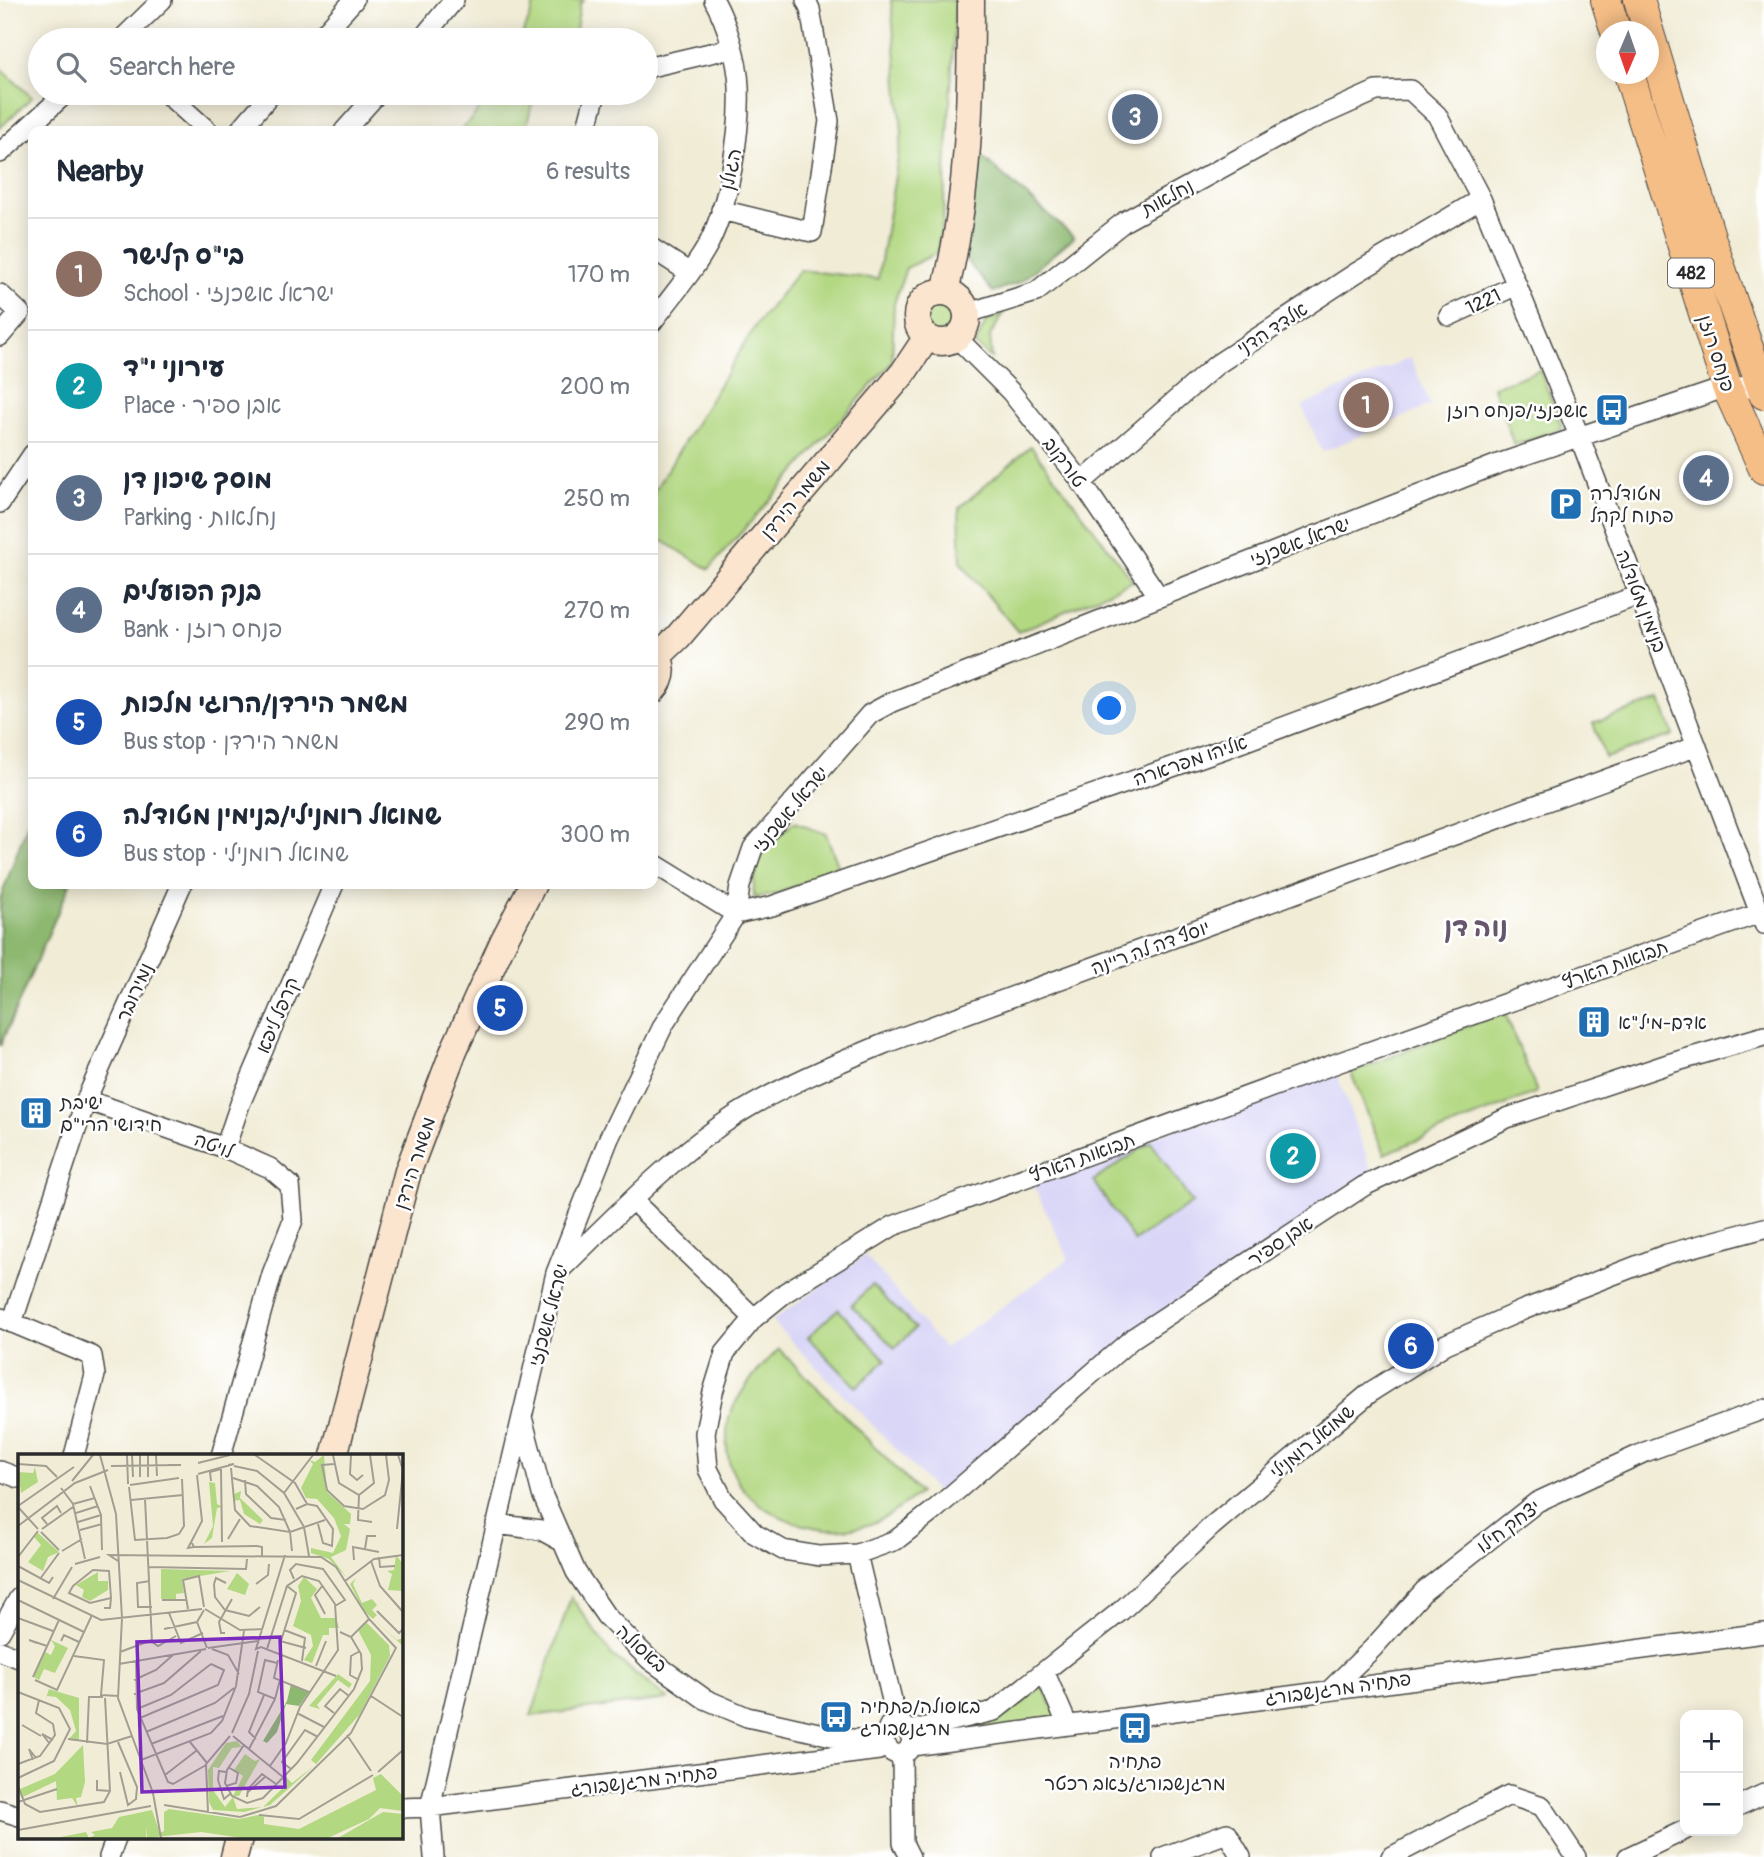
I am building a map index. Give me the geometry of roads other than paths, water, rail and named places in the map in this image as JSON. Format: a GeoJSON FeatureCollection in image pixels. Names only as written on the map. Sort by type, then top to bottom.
{"type":"FeatureCollection","features":[{"type":"Feature","properties":{"kind":"main road"},"geometry":{"type":"LineString","coordinates":[[1606,0],[1613,21]]}},
{"type":"Feature","properties":{"kind":"main road","name":"פנחס רוזן"},"geometry":{"type":"LineString","coordinates":[[1639,0],[1712,243],[1764,394]]}},
{"type":"Feature","properties":{"kind":"main road","name":"פנחס רוזן"},"geometry":{"type":"LineString","coordinates":[[1632,84],[1727,387],[1764,469]]}},
{"type":"Feature","properties":{"kind":"street"},"geometry":{"type":"LineString","coordinates":[[133,28],[162,0]]}},
{"type":"Feature","properties":{"kind":"street"},"geometry":{"type":"LineString","coordinates":[[329,28],[354,0]]}},
{"type":"Feature","properties":{"kind":"street"},"geometry":{"type":"LineString","coordinates":[[431,28],[454,0]]}},
{"type":"Feature","properties":{"kind":"street","name":"הגולן"},"geometry":{"type":"LineString","coordinates":[[658,315],[709,243],[721,210],[737,132],[740,85],[732,48],[714,0]]}},
{"type":"Feature","properties":{"kind":"street"},"geometry":{"type":"LineString","coordinates":[[721,210],[812,232],[829,121],[810,9],[806,0]]}},
{"type":"Feature","properties":{"kind":"street"},"geometry":{"type":"LineString","coordinates":[[945,292],[958,235],[963,195],[971,92],[971,0]]}},
{"type":"Feature","properties":{"kind":"street"},"geometry":{"type":"LineString","coordinates":[[658,65],[732,48]]}},
{"type":"Feature","properties":{"kind":"street","name":"בנימין מטודלה"},"geometry":{"type":"LineString","coordinates":[[1376,91],[1410,90],[1437,115],[1481,200],[1580,438],[1762,919]]}},
{"type":"Feature","properties":{"kind":"street","name":"נחלאות"},"geometry":{"type":"LineString","coordinates":[[968,313],[1036,292],[1125,220],[1300,125],[1376,91]]}},
{"type":"Feature","properties":{"kind":"street"},"geometry":{"type":"LineString","coordinates":[[39,126],[56,105]]}},
{"type":"Feature","properties":{"kind":"street"},"geometry":{"type":"LineString","coordinates":[[179,105],[202,126]]}},
{"type":"Feature","properties":{"kind":"street"},"geometry":{"type":"LineString","coordinates":[[243,126],[262,105]]}},
{"type":"Feature","properties":{"kind":"street"},"geometry":{"type":"LineString","coordinates":[[348,126],[367,105]]}},
{"type":"Feature","properties":{"kind":"street"},"geometry":{"type":"LineString","coordinates":[[587,126],[593,105]]}},
{"type":"Feature","properties":{"kind":"street"},"geometry":{"type":"LineString","coordinates":[[0,153],[28,139]]}},
{"type":"Feature","properties":{"kind":"street","name":"אלדד הדני"},"geometry":{"type":"LineString","coordinates":[[1081,483],[1216,365],[1356,273],[1481,200]]}},
{"type":"Feature","properties":{"kind":"street"},"geometry":{"type":"LineString","coordinates":[[658,252],[690,273]]}},
{"type":"Feature","properties":{"kind":"street","name":"1221"},"geometry":{"type":"LineString","coordinates":[[1449,316],[1517,285]]}},
{"type":"Feature","properties":{"kind":"street"},"geometry":{"type":"LineString","coordinates":[[945,292],[962,301],[968,313],[966,327],[957,338],[942,342],[927,337],[918,324],[919,307],[930,295],[945,292]]}},
{"type":"Feature","properties":{"kind":"street"},"geometry":{"type":"LineString","coordinates":[[0,294],[20,313],[0,336]]}},
{"type":"Feature","properties":{"kind":"street","name":"משמר הירדן"},"geometry":{"type":"LineString","coordinates":[[658,651],[678,637],[903,373],[927,337]]}},
{"type":"Feature","properties":{"kind":"street","name":"טורקוב"},"geometry":{"type":"LineString","coordinates":[[957,338],[1012,392],[1081,483],[1160,597]]}},
{"type":"Feature","properties":{"kind":"street"},"geometry":{"type":"LineString","coordinates":[[1727,387],[1746,387],[1764,394]]}},
{"type":"Feature","properties":{"kind":"street","name":"ישראל אשכנזי"},"geometry":{"type":"LineString","coordinates":[[433,1857],[430,1807],[556,1273],[609,1138],[664,1024],[736,914],[740,886],[753,848],[870,714],[892,702],[1498,464],[1727,387]]}},
{"type":"Feature","properties":{"kind":"street"},"geometry":{"type":"LineString","coordinates":[[0,503],[28,461]]}},
{"type":"Feature","properties":{"kind":"street","name":"אליהו מפרארה"},"geometry":{"type":"LineString","coordinates":[[736,914],[772,906],[1224,748],[1639,595]]}},
{"type":"Feature","properties":{"kind":"street"},"geometry":{"type":"LineString","coordinates":[[658,661],[662,671],[658,682]]}},
{"type":"Feature","properties":{"kind":"street","name":"יוסף דה לה ריינה"},"geometry":{"type":"LineString","coordinates":[[556,1273],[676,1158],[737,1114],[825,1069],[862,1053],[1697,746]]}},
{"type":"Feature","properties":{"kind":"street"},"geometry":{"type":"LineString","coordinates":[[658,866],[736,914]]}},
{"type":"Feature","properties":{"kind":"street","name":"נמירובר"},"geometry":{"type":"LineString","coordinates":[[86,1100],[180,889]]}},
{"type":"Feature","properties":{"kind":"street","name":"קרפל ליפא"},"geometry":{"type":"LineString","coordinates":[[225,1148],[240,1104],[332,889]]}},
{"type":"Feature","properties":{"kind":"street","name":"משמר הירדן"},"geometry":{"type":"LineString","coordinates":[[335,1454],[408,1171],[454,1050],[530,889]]}},
{"type":"Feature","properties":{"kind":"street","name":"תבואות הארץ"},"geometry":{"type":"LineString","coordinates":[[857,1554],[819,1556],[783,1550],[755,1534],[723,1499],[708,1469],[705,1433],[712,1392],[725,1353],[754,1318],[786,1292],[893,1226],[1340,1062],[1762,919]]}},
{"type":"Feature","properties":{"kind":"street","name":"אבן ספיר"},"geometry":{"type":"LineString","coordinates":[[857,1554],[896,1540],[932,1512],[1133,1338],[1364,1186],[1507,1118],[1671,1063],[1764,1037]]}},
{"type":"Feature","properties":{"kind":"street"},"geometry":{"type":"LineString","coordinates":[[75,1454],[95,1375],[92,1356],[6,1320],[86,1100]]}},
{"type":"Feature","properties":{"kind":"street","name":"לויטה"},"geometry":{"type":"LineString","coordinates":[[86,1100],[225,1148],[270,1168],[290,1185],[293,1220],[272,1273],[222,1454]]}},
{"type":"Feature","properties":{"kind":"street"},"geometry":{"type":"LineString","coordinates":[[632,1200],[754,1318]]}},
{"type":"Feature","properties":{"kind":"street","name":"שמואל רומנילי"},"geometry":{"type":"LineString","coordinates":[[898,1741],[994,1711],[1122,1610],[1212,1526],[1361,1400],[1446,1344],[1523,1310],[1667,1254],[1764,1228]]}},
{"type":"Feature","properties":{"kind":"street","name":"יצחק חילו"},"geometry":{"type":"LineString","coordinates":[[1331,1689],[1373,1648],[1424,1591],[1538,1502],[1645,1452],[1764,1409]]}},
{"type":"Feature","properties":{"kind":"street","name":"באסולה"},"geometry":{"type":"LineString","coordinates":[[522,1418],[542,1494],[576,1572],[606,1616],[650,1660],[705,1699],[747,1717],[845,1739],[898,1741]]}},
{"type":"Feature","properties":{"kind":"street"},"geometry":{"type":"LineString","coordinates":[[0,1471],[18,1478]]}},
{"type":"Feature","properties":{"kind":"street"},"geometry":{"type":"LineString","coordinates":[[496,1524],[541,1530],[563,1542]]}},
{"type":"Feature","properties":{"kind":"street"},"geometry":{"type":"LineString","coordinates":[[857,1554],[898,1741],[903,1843],[910,1857]]}},
{"type":"Feature","properties":{"kind":"street"},"geometry":{"type":"LineString","coordinates":[[0,1632],[18,1600]]}},
{"type":"Feature","properties":{"kind":"street","name":"פתחיה מרגנשבורג"},"geometry":{"type":"LineString","coordinates":[[402,1808],[430,1807],[898,1741],[1067,1724],[1764,1633]]}},
{"type":"Feature","properties":{"kind":"street"},"geometry":{"type":"LineString","coordinates":[[1373,1648],[1378,1682]]}},
{"type":"Feature","properties":{"kind":"street"},"geometry":{"type":"LineString","coordinates":[[0,1651],[18,1658]]}},
{"type":"Feature","properties":{"kind":"street"},"geometry":{"type":"LineString","coordinates":[[1045,1673],[1067,1724]]}},
{"type":"Feature","properties":{"kind":"street"},"geometry":{"type":"LineString","coordinates":[[1743,1804],[1764,1794]]}},
{"type":"Feature","properties":{"kind":"street"},"geometry":{"type":"LineString","coordinates":[[1391,1857],[1509,1795],[1542,1806],[1576,1857]]}},
{"type":"Feature","properties":{"kind":"street"},"geometry":{"type":"LineString","coordinates":[[0,1810],[18,1815]]}},
{"type":"Feature","properties":{"kind":"street"},"geometry":{"type":"LineString","coordinates":[[1628,1857],[1680,1832]]}},
{"type":"Feature","properties":{"kind":"street"},"geometry":{"type":"LineString","coordinates":[[1163,1857],[1227,1833],[1241,1857]]}},
{"type":"Feature","properties":{"kind":"street"},"geometry":{"type":"LineString","coordinates":[[234,1857],[238,1840]]}},
{"type":"Feature","properties":{"kind":"place","name":"מוסך שיכון דן"},"geometry":{"type":"Point","coordinates":[1135,117]}},
{"type":"Feature","properties":{"kind":"place","name":"בי\"ס קלישר"},"geometry":{"type":"Point","coordinates":[1366,405]}},
{"type":"Feature","properties":{"kind":"place","name":"אשכנזי/פנחס רוזן"},"geometry":{"type":"Point","coordinates":[1612,410]}},
{"type":"Feature","properties":{"kind":"place","name":"בנק הפועלים"},"geometry":{"type":"Point","coordinates":[1706,478]}},
{"type":"Feature","properties":{"kind":"place","name":"מטודלרה פתוח לקהל"},"geometry":{"type":"Point","coordinates":[1566,504]}},
{"type":"Feature","properties":{"kind":"place","name":"משמר הירדן/הרוגי מלכות"},"geometry":{"type":"Point","coordinates":[500,1008]}},
{"type":"Feature","properties":{"kind":"place","name":"אדם-מיל\"א"},"geometry":{"type":"Point","coordinates":[1594,1022]}},
{"type":"Feature","properties":{"kind":"place","name":"ישיבת חידושי הרי\"ם"},"geometry":{"type":"Point","coordinates":[36,1113]}},
{"type":"Feature","properties":{"kind":"place","name":"עירוני י\"ד"},"geometry":{"type":"Point","coordinates":[1293,1156]}},
{"type":"Feature","properties":{"kind":"place","name":"שמואל רומנילי/בנימין מטודלה"},"geometry":{"type":"Point","coordinates":[1411,1346]}},
{"type":"Feature","properties":{"kind":"place","name":"באסולה/פתחיה מרגנשבורג"},"geometry":{"type":"Point","coordinates":[836,1717]}},
{"type":"Feature","properties":{"kind":"place","name":"פתחיה מרגנשבורג/זאב רכטר"},"geometry":{"type":"Point","coordinates":[1135,1728]}},
{"type":"Feature","properties":{"kind":"district","name":"נוה דן"},"geometry":{"type":"Point","coordinates":[1476,927]}}]}
